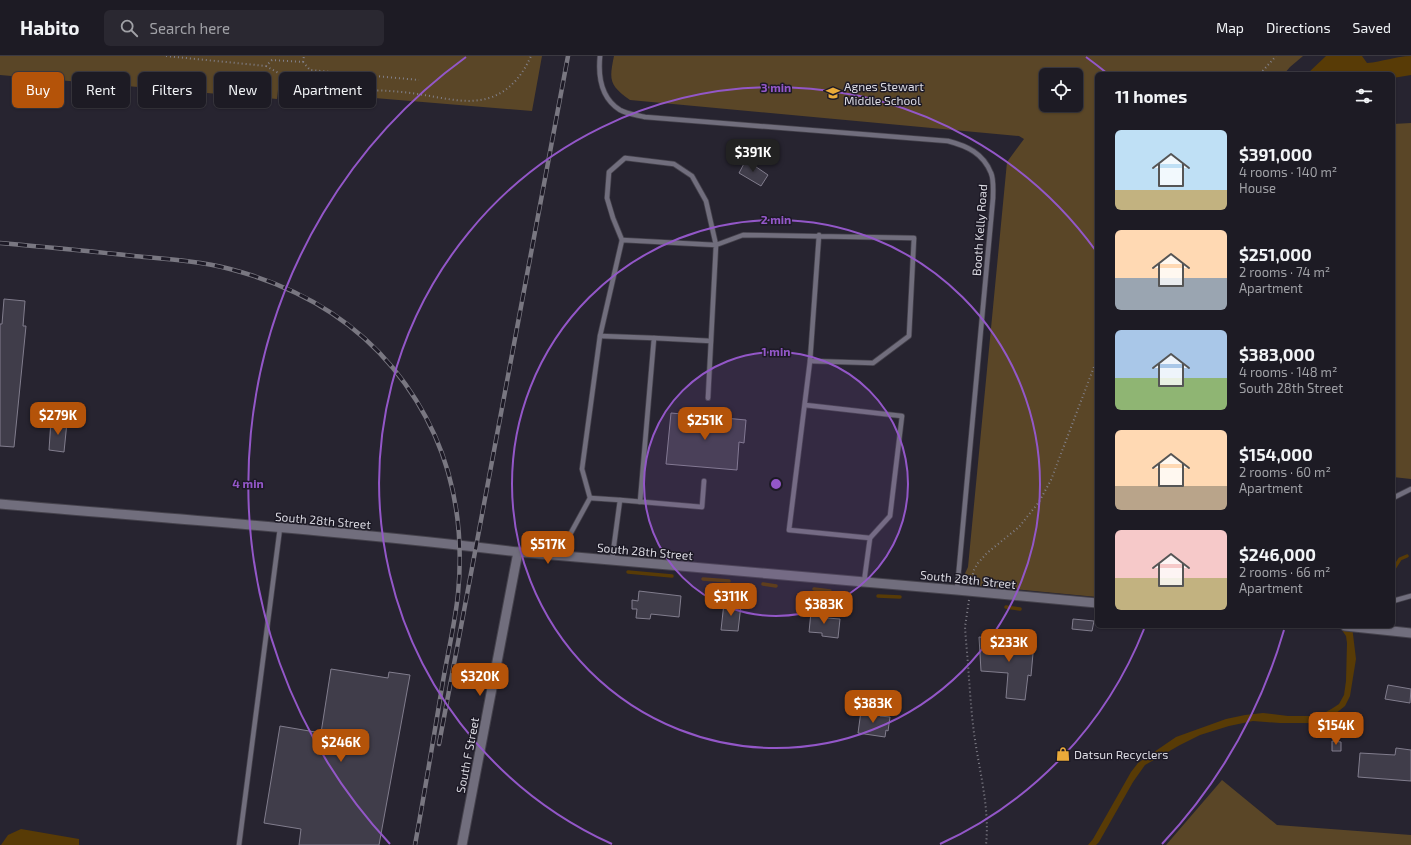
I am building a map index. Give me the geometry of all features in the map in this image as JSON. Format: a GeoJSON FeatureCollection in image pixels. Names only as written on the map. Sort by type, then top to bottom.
{"type":"FeatureCollection","features":[{"type":"Feature","properties":{"kind":"street","name":"South 28th Street"},"geometry":{"type":"LineString","coordinates":[[0,504],[453,544],[561,556],[1095,603]]}},
{"type":"Feature","properties":{"kind":"street","name":"South F Street"},"geometry":{"type":"LineString","coordinates":[[462,845],[518,552]]}},
{"type":"Feature","properties":{"kind":"street"},"geometry":{"type":"LineString","coordinates":[[1362,628],[1411,633]]}},
{"type":"Feature","properties":{"kind":"lane","name":"Booth Kelly Road"},"geometry":{"type":"LineString","coordinates":[[600,56],[600,78],[606,96],[621,110],[645,117],[948,141],[965,145],[982,157],[992,174],[993,198],[957,590]]}},
{"type":"Feature","properties":{"kind":"lane"},"geometry":{"type":"LineString","coordinates":[[561,556],[567,540],[590,498],[582,469],[600,336],[622,240],[607,198],[609,172],[625,158],[674,164],[692,176],[706,201],[716,245],[708,398]]}},
{"type":"Feature","properties":{"kind":"lane"},"geometry":{"type":"LineString","coordinates":[[622,240],[716,245],[743,235],[819,235],[914,238],[909,336],[873,363],[810,361]]}},
{"type":"Feature","properties":{"kind":"lane"},"geometry":{"type":"LineString","coordinates":[[819,235],[810,361],[789,530],[870,538]]}},
{"type":"Feature","properties":{"kind":"lane"},"geometry":{"type":"LineString","coordinates":[[600,336],[711,341]]}},
{"type":"Feature","properties":{"kind":"lane"},"geometry":{"type":"LineString","coordinates":[[640,502],[654,338]]}},
{"type":"Feature","properties":{"kind":"lane"},"geometry":{"type":"LineString","coordinates":[[805,405],[902,416],[890,516],[870,538],[864,582]]}},
{"type":"Feature","properties":{"kind":"lane"},"geometry":{"type":"LineString","coordinates":[[590,498],[702,507],[704,481]]}},
{"type":"Feature","properties":{"kind":"lane"},"geometry":{"type":"LineString","coordinates":[[1395,497],[1411,489]]}},
{"type":"Feature","properties":{"kind":"lane"},"geometry":{"type":"LineString","coordinates":[[612,560],[620,500]]}},
{"type":"Feature","properties":{"kind":"lane"},"geometry":{"type":"LineString","coordinates":[[239,845],[280,528]]}},
{"type":"Feature","properties":{"kind":"lane"},"geometry":{"type":"LineString","coordinates":[[1395,600],[1411,596]]}},
{"type":"Feature","properties":{"kind":"path"},"geometry":{"type":"LineString","coordinates":[[166,56],[266,66],[289,79],[310,86],[339,91],[390,90],[470,102],[494,96],[508,88],[522,74],[531,56]]}},
{"type":"Feature","properties":{"kind":"path"},"geometry":{"type":"LineString","coordinates":[[304,56],[304,62],[310,70],[419,80]]}},
{"type":"Feature","properties":{"kind":"path"},"geometry":{"type":"LineString","coordinates":[[1262,72],[1276,56]]}},
{"type":"Feature","properties":{"kind":"path"},"geometry":{"type":"LineString","coordinates":[[266,66],[272,60],[304,62]]}},
{"type":"Feature","properties":{"kind":"shaded area"},"geometry":{"type":"Polygon","coordinates":[[[0,56],[542,56],[532,111],[376,98],[376,72],[279,72],[279,90],[277,99],[271,98],[271,72],[214,72],[214,94],[206,93],[206,72],[138,72],[138,87],[130,86],[130,72],[72,72],[72,81],[64,81],[64,72],[12,72],[12,76],[0,75],[0,56]]]}},
{"type":"Feature","properties":{"kind":"shaded area"},"geometry":{"type":"Polygon","coordinates":[[[614,56],[1303,56],[1286,72],[1095,72],[1095,597],[960,584],[968,567],[1007,162],[1024,139],[1019,136],[630,100],[614,86],[611,77],[614,56]]]}},
{"type":"Feature","properties":{"kind":"shaded area"},"geometry":{"type":"Polygon","coordinates":[[[1326,56],[1362,56],[1367,63],[1411,56],[1411,75],[1395,78],[1395,72],[1309,72],[1326,56]]]}},
{"type":"Feature","properties":{"kind":"shaded area"},"geometry":{"type":"Polygon","coordinates":[[[1411,123],[1411,479],[1395,477],[1395,124],[1411,123]]]}},
{"type":"Feature","properties":{"kind":"shaded area"},"geometry":{"type":"Polygon","coordinates":[[[1340,628],[1352,628],[1356,659],[1350,696],[1345,706],[1330,718],[1313,723],[1253,721],[1229,726],[1200,735],[1180,745],[1145,765],[1133,782],[1099,842],[1096,845],[1088,845],[1093,839],[1131,772],[1138,763],[1176,737],[1226,719],[1245,715],[1263,713],[1288,716],[1313,716],[1326,712],[1339,704],[1344,695],[1346,681],[1346,636],[1340,628]]]}},
{"type":"Feature","properties":{"kind":"shaded area"},"geometry":{"type":"Polygon","coordinates":[[[1222,780],[1277,825],[1411,835],[1411,845],[1166,845],[1222,780]]]}},
{"type":"Feature","properties":{"kind":"shaded area"},"geometry":{"type":"Polygon","coordinates":[[[21,829],[79,839],[79,845],[1,845],[8,835],[21,829]]]}},
{"type":"Feature","properties":{"kind":"building"},"geometry":{"type":"Polygon","coordinates":[[[746,160],[768,175],[761,186],[739,173],[746,160]]]}},
{"type":"Feature","properties":{"kind":"building"},"geometry":{"type":"Polygon","coordinates":[[[4,299],[25,301],[23,326],[26,326],[14,447],[0,446],[0,324],[2,324],[4,299]]]}},
{"type":"Feature","properties":{"kind":"building"},"geometry":{"type":"Polygon","coordinates":[[[671,413],[746,420],[744,443],[739,442],[737,470],[666,464],[671,413]]]}},
{"type":"Feature","properties":{"kind":"building"},"geometry":{"type":"Polygon","coordinates":[[[51,420],[67,422],[64,452],[49,450],[51,420]]]}},
{"type":"Feature","properties":{"kind":"building"},"geometry":{"type":"Polygon","coordinates":[[[639,591],[681,596],[679,617],[651,614],[650,619],[636,618],[637,609],[632,609],[632,600],[638,601],[639,591]]]}},
{"type":"Feature","properties":{"kind":"building"},"geometry":{"type":"Polygon","coordinates":[[[724,603],[741,605],[738,631],[721,630],[724,603]]]}},
{"type":"Feature","properties":{"kind":"building"},"geometry":{"type":"Polygon","coordinates":[[[811,612],[828,614],[827,618],[840,619],[838,638],[822,636],[822,633],[809,632],[811,612]]]}},
{"type":"Feature","properties":{"kind":"building"},"geometry":{"type":"Polygon","coordinates":[[[1073,619],[1094,621],[1092,631],[1072,629],[1073,619]]]}},
{"type":"Feature","properties":{"kind":"building"},"geometry":{"type":"Polygon","coordinates":[[[979,637],[1034,642],[1031,676],[1028,675],[1025,700],[1006,698],[1008,673],[981,671],[979,637]]]}},
{"type":"Feature","properties":{"kind":"building"},"geometry":{"type":"Polygon","coordinates":[[[331,669],[388,678],[389,672],[410,675],[379,845],[299,845],[301,829],[264,823],[280,726],[321,733],[331,669]]]}},
{"type":"Feature","properties":{"kind":"building"},"geometry":{"type":"Polygon","coordinates":[[[1388,685],[1411,689],[1410,703],[1385,699],[1388,685]]]}},
{"type":"Feature","properties":{"kind":"building"},"geometry":{"type":"Polygon","coordinates":[[[861,711],[880,713],[880,716],[890,717],[888,731],[886,730],[885,737],[858,733],[861,711]]]}},
{"type":"Feature","properties":{"kind":"building"},"geometry":{"type":"Polygon","coordinates":[[[1332,741],[1341,742],[1341,751],[1332,751],[1332,741]]]}},
{"type":"Feature","properties":{"kind":"building"},"geometry":{"type":"Polygon","coordinates":[[[1396,748],[1411,750],[1411,781],[1358,777],[1360,753],[1395,755],[1396,748]]]}},
{"type":"Feature","properties":{"kind":"waterway"},"geometry":{"type":"LineString","coordinates":[[1395,567],[1400,559],[1407,556]]}},
{"type":"Feature","properties":{"kind":"waterway"},"geometry":{"type":"LineString","coordinates":[[628,572],[672,576]]}},
{"type":"Feature","properties":{"kind":"waterway"},"geometry":{"type":"LineString","coordinates":[[703,579],[729,581]]}},
{"type":"Feature","properties":{"kind":"waterway"},"geometry":{"type":"LineString","coordinates":[[763,584],[776,586]]}},
{"type":"Feature","properties":{"kind":"waterway"},"geometry":{"type":"LineString","coordinates":[[814,589],[830,591]]}},
{"type":"Feature","properties":{"kind":"waterway"},"geometry":{"type":"LineString","coordinates":[[878,596],[900,597]]}},
{"type":"Feature","properties":{"kind":"waterway"},"geometry":{"type":"LineString","coordinates":[[1006,607],[1020,609]]}},
{"type":"Feature","properties":{"kind":"railway"},"geometry":{"type":"LineString","coordinates":[[439,744],[568,56]]}},
{"type":"Feature","properties":{"kind":"railway"},"geometry":{"type":"LineString","coordinates":[[0,243],[194,262],[230,269],[277,284],[320,305],[359,333],[393,368],[412,393],[427,419],[449,474],[459,533],[460,563],[455,616],[415,845]]}},
{"type":"Feature","properties":{"kind":"place","name":"Agnes Stewart Middle School"},"geometry":{"type":"Point","coordinates":[833,93]}},
{"type":"Feature","properties":{"kind":"place","name":"Datsun Recyclers"},"geometry":{"type":"Point","coordinates":[1063,754]}}]}
